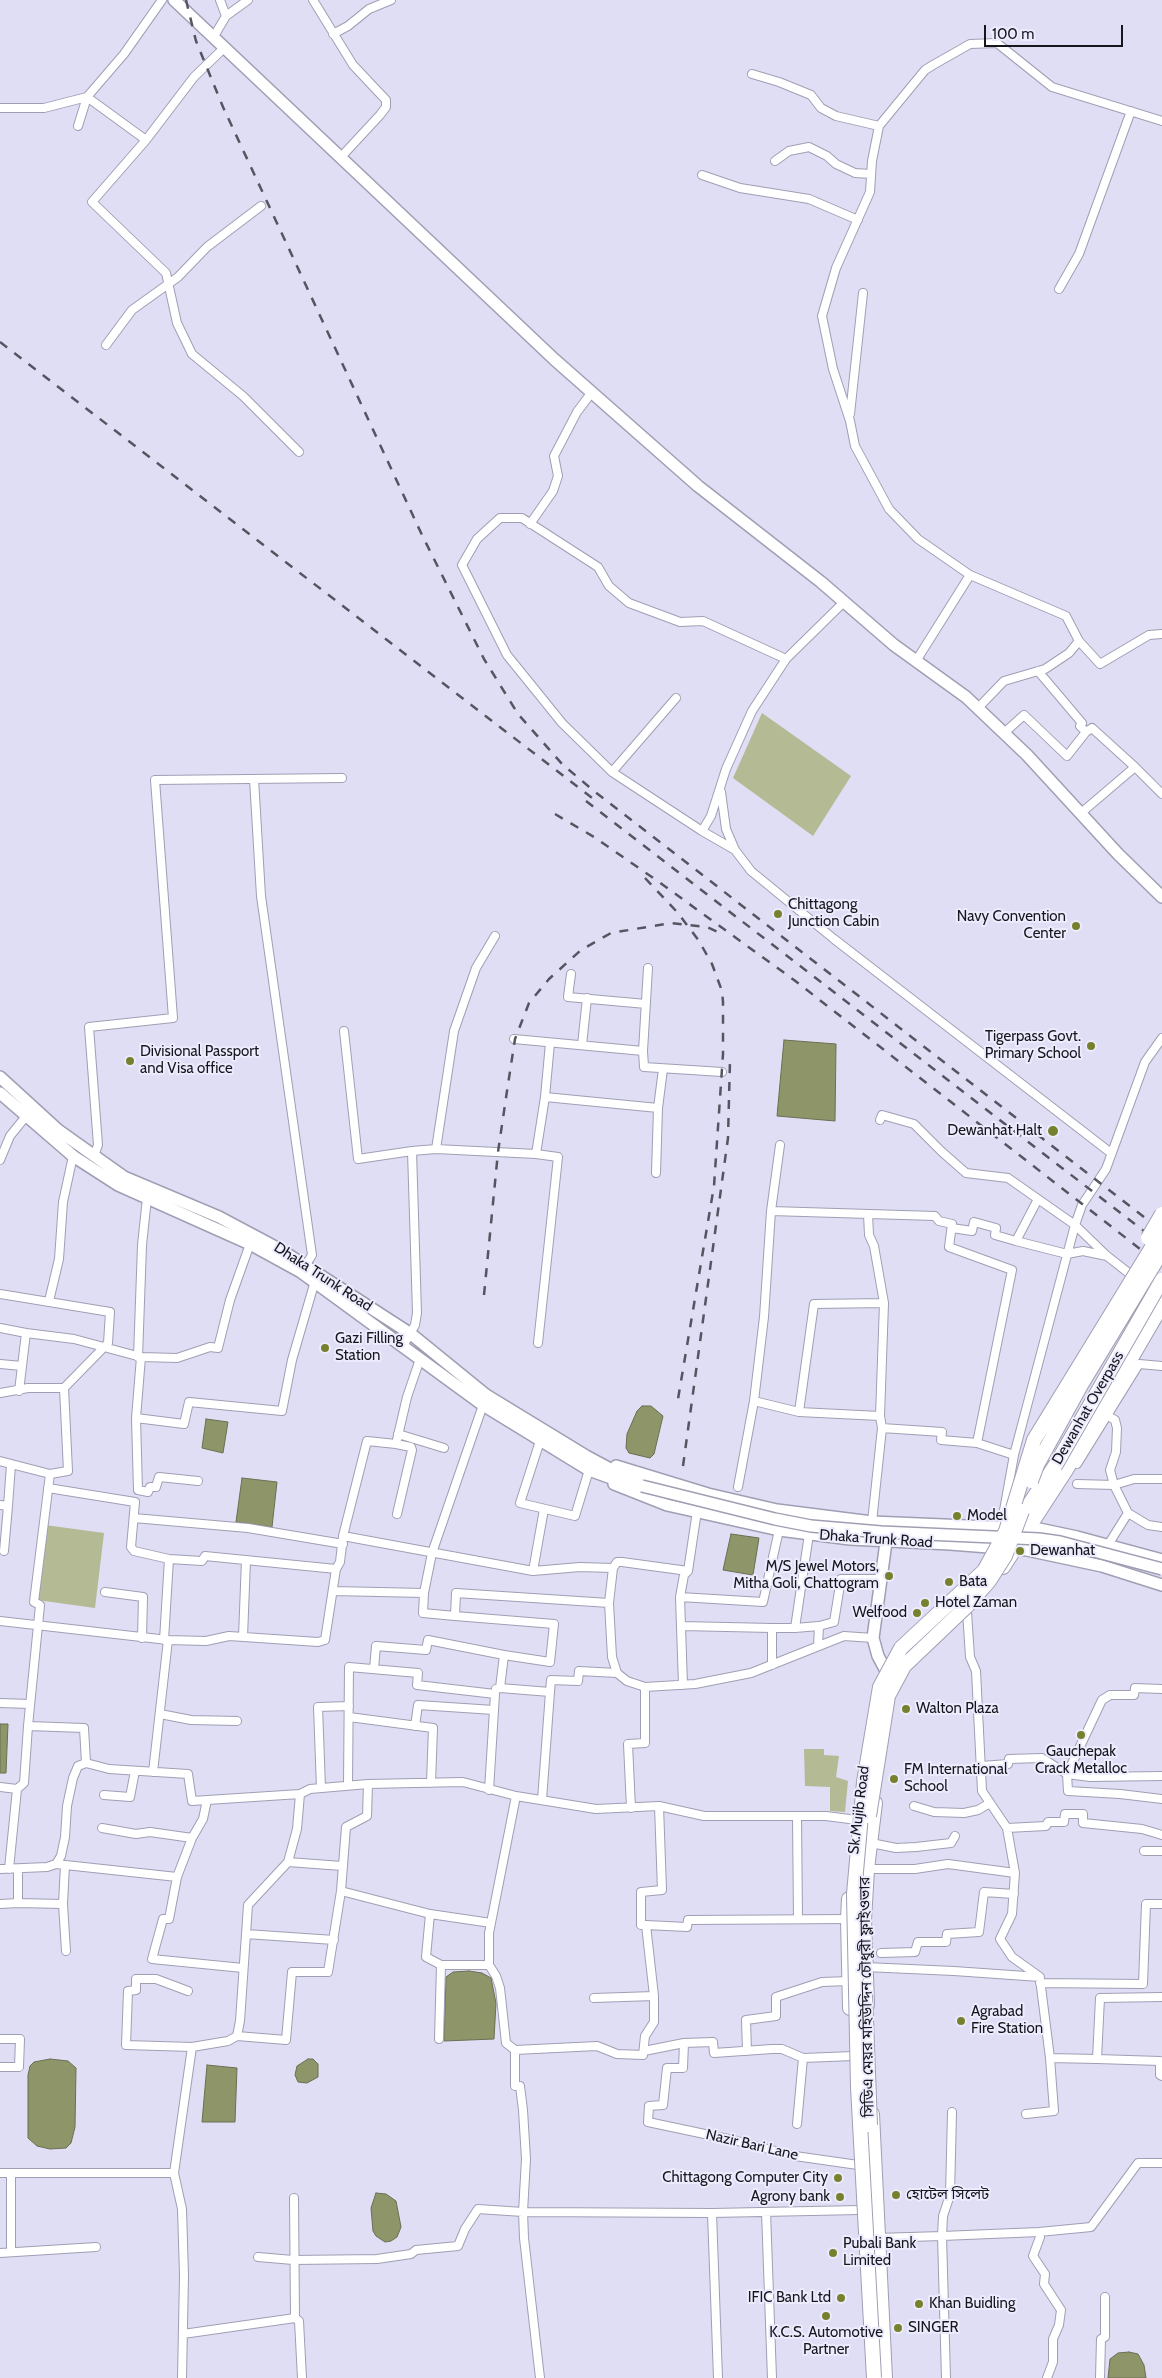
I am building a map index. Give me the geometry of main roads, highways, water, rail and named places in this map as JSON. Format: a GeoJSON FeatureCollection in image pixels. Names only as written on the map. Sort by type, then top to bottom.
{"type":"FeatureCollection","features":[{"type":"Feature","properties":{"kind":"highway"},"geometry":{"type":"LineString","coordinates":[[1122,1296],[1123,1280],[1162,1214]]}},
{"type":"Feature","properties":{"kind":"highway"},"geometry":{"type":"LineString","coordinates":[[872,2378],[858,2086],[854,1894],[864,1782],[880,1688],[901,1648],[984,1572],[1006,1531],[1034,1440],[1162,1231]]}},
{"type":"Feature","properties":{"kind":"highway","name":"সিডিএ মেয়র মহিউদ্দিন চৌধুরী ফ্লাইওভার"},"geometry":{"type":"LineString","coordinates":[[884,2378],[874,2259],[862,1897],[868,1823],[888,1696],[904,1666],[966,1607],[989,1580],[1005,1556],[1015,1535],[1036,1465],[1081,1385],[1162,1252]]}},
{"type":"Feature","properties":{"kind":"highway","name":"Dewanhat Overpass"},"geometry":{"type":"LineString","coordinates":[[1060,1468],[1162,1280]]}},
{"type":"Feature","properties":{"kind":"highway","name":"Dewanhat Overpass"},"geometry":{"type":"LineString","coordinates":[[1019,1529],[1060,1468],[1162,1305]]}},
{"type":"Feature","properties":{"kind":"highway","name":"Sk.Mujib Road"},"geometry":{"type":"LineString","coordinates":[[884,2378],[864,1920],[867,1869],[880,1760],[891,1696],[901,1677],[967,1612],[1016,1549],[1019,1529]]}},
{"type":"Feature","properties":{"kind":"highway","name":"Sk.Mujib Road"},"geometry":{"type":"LineString","coordinates":[[872,2378],[860,2210],[849,1981],[848,1919],[857,1820],[874,1693],[883,1673],[962,1596],[1000,1548],[1019,1529]]}},
{"type":"Feature","properties":{"kind":"highway"},"geometry":{"type":"LineString","coordinates":[[883,1673],[897,1686]]}},
{"type":"Feature","properties":{"kind":"main road"},"geometry":{"type":"LineString","coordinates":[[174,0],[592,392],[698,486],[916,661],[978,708],[1162,897]]}},
{"type":"Feature","properties":{"kind":"main road","name":"Dhaka Trunk Road"},"geometry":{"type":"LineString","coordinates":[[0,1077],[58,1130],[124,1177],[220,1217],[330,1282],[411,1334],[486,1395],[586,1456],[642,1486]]}},
{"type":"Feature","properties":{"kind":"main road","name":"Dhaka Trunk Road"},"geometry":{"type":"LineString","coordinates":[[0,1093],[73,1156],[118,1185],[304,1268],[316,1281],[483,1405],[540,1441],[624,1489],[667,1505],[779,1530],[886,1542],[1016,1549],[1102,1566],[1162,1585]]}},
{"type":"Feature","properties":{"kind":"main road"},"geometry":{"type":"LineString","coordinates":[[586,1456],[708,1494],[777,1510],[872,1522],[1057,1532],[1162,1560]]}},
{"type":"Feature","properties":{"kind":"main road","name":"Dhaka Trunk Road"},"geometry":{"type":"LineString","coordinates":[[592,1471],[642,1486],[811,1526],[881,1532],[1039,1539],[1060,1542],[1162,1570]]}},
{"type":"Feature","properties":{"kind":"main road"},"geometry":{"type":"LineString","coordinates":[[883,1673],[874,1638],[886,1542]]}},
{"type":"Feature","properties":{"kind":"railway"},"geometry":{"type":"LineString","coordinates":[[186,0],[196,41],[223,107],[422,535],[484,659],[518,714],[562,764],[594,791],[1162,1231]]}},
{"type":"Feature","properties":{"kind":"railway"},"geometry":{"type":"LineString","coordinates":[[0,342],[596,801]]}},
{"type":"Feature","properties":{"kind":"railway"},"geometry":{"type":"LineString","coordinates":[[586,801],[1162,1245]]}},
{"type":"Feature","properties":{"kind":"railway"},"geometry":{"type":"LineString","coordinates":[[555,814],[594,837],[659,882],[794,980],[1162,1266]]}},
{"type":"Feature","properties":{"kind":"railway"},"geometry":{"type":"LineString","coordinates":[[645,878],[678,913],[699,941],[712,964],[722,991],[723,1002],[723,1054],[714,1186],[678,1399]]}},
{"type":"Feature","properties":{"kind":"railway"},"geometry":{"type":"LineString","coordinates":[[484,1295],[498,1152],[515,1039],[529,1003],[549,979],[581,950],[611,933],[671,923],[707,927],[724,935]]}},
{"type":"Feature","properties":{"kind":"railway"},"geometry":{"type":"LineString","coordinates":[[683,1466],[728,1138],[730,1060]]}},
{"type":"Feature","properties":{"kind":"place","name":"Chittagong Junction Cabin"},"geometry":{"type":"Point","coordinates":[778,914]}},
{"type":"Feature","properties":{"kind":"place","name":"Navy Convention Center"},"geometry":{"type":"Point","coordinates":[1076,926]}},
{"type":"Feature","properties":{"kind":"place","name":"Tigerpass Govt. Primary School"},"geometry":{"type":"Point","coordinates":[1091,1046]}},
{"type":"Feature","properties":{"kind":"place","name":"Divisional Passport and Visa office"},"geometry":{"type":"Point","coordinates":[130,1061]}},
{"type":"Feature","properties":{"kind":"place","name":"Dewanhat Halt"},"geometry":{"type":"Point","coordinates":[1053,1131]}},
{"type":"Feature","properties":{"kind":"place","name":"Gazi Filling Station"},"geometry":{"type":"Point","coordinates":[325,1348]}},
{"type":"Feature","properties":{"kind":"place","name":"Model"},"geometry":{"type":"Point","coordinates":[957,1516]}},
{"type":"Feature","properties":{"kind":"place","name":"Dewanhat"},"geometry":{"type":"Point","coordinates":[1020,1551]}},
{"type":"Feature","properties":{"kind":"place","name":"M/S Jewel Motors, Mitha Goli, Chattogram"},"geometry":{"type":"Point","coordinates":[889,1576]}},
{"type":"Feature","properties":{"kind":"place","name":"Bata"},"geometry":{"type":"Point","coordinates":[949,1582]}},
{"type":"Feature","properties":{"kind":"place","name":"Hotel Zaman"},"geometry":{"type":"Point","coordinates":[925,1603]}},
{"type":"Feature","properties":{"kind":"place","name":"Welfood"},"geometry":{"type":"Point","coordinates":[917,1613]}},
{"type":"Feature","properties":{"kind":"place","name":"Walton Plaza"},"geometry":{"type":"Point","coordinates":[906,1709]}},
{"type":"Feature","properties":{"kind":"place","name":"Gauchepak Crack Metalloc"},"geometry":{"type":"Point","coordinates":[1081,1735]}},
{"type":"Feature","properties":{"kind":"place","name":"FM International School"},"geometry":{"type":"Point","coordinates":[894,1779]}},
{"type":"Feature","properties":{"kind":"place","name":"Agrabad Fire Station"},"geometry":{"type":"Point","coordinates":[961,2021]}},
{"type":"Feature","properties":{"kind":"place","name":"Chittagong Computer City"},"geometry":{"type":"Point","coordinates":[838,2178]}},
{"type":"Feature","properties":{"kind":"place","name":"হোটেল সিলেট"},"geometry":{"type":"Point","coordinates":[896,2195]}},
{"type":"Feature","properties":{"kind":"place","name":"Agrony bank"},"geometry":{"type":"Point","coordinates":[840,2197]}},
{"type":"Feature","properties":{"kind":"place","name":"Pubali Bank Limited"},"geometry":{"type":"Point","coordinates":[833,2253]}},
{"type":"Feature","properties":{"kind":"place","name":"IFIC Bank Ltd"},"geometry":{"type":"Point","coordinates":[841,2298]}},
{"type":"Feature","properties":{"kind":"place","name":"Khan Buidling"},"geometry":{"type":"Point","coordinates":[919,2304]}},
{"type":"Feature","properties":{"kind":"place","name":"K.C.S. Automotive Partner"},"geometry":{"type":"Point","coordinates":[826,2316]}},
{"type":"Feature","properties":{"kind":"place","name":"SINGER"},"geometry":{"type":"Point","coordinates":[898,2328]}}]}
